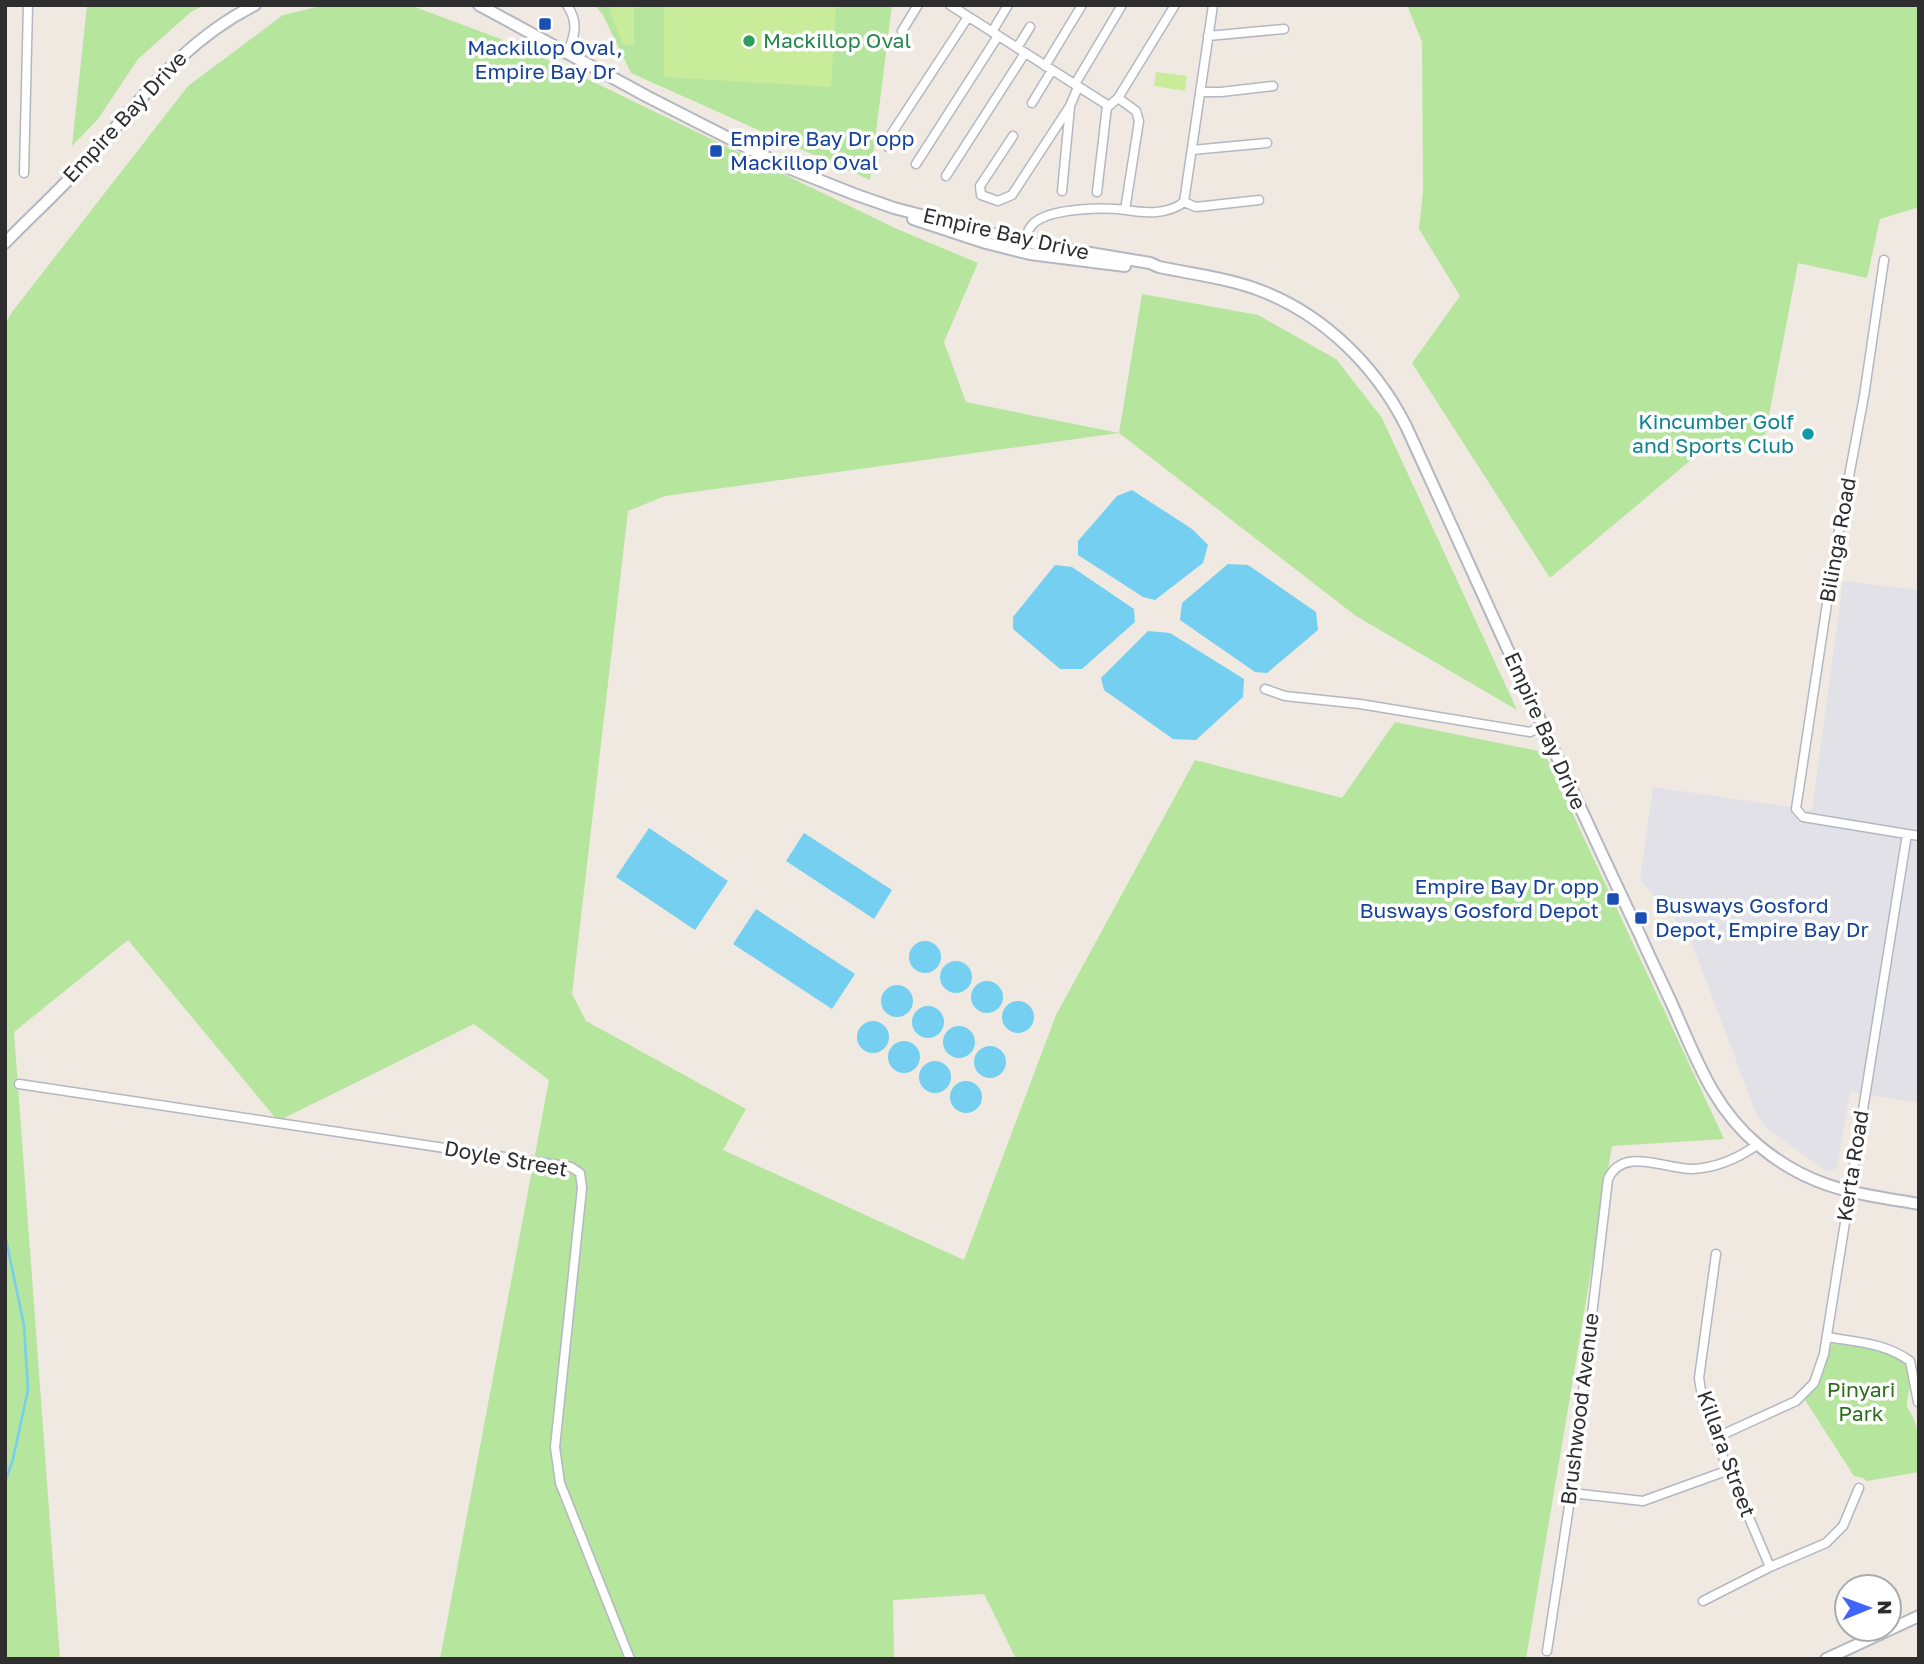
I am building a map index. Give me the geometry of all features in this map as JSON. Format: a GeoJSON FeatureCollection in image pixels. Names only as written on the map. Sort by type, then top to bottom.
{"type":"FeatureCollection","features":[{"type":"Feature","properties":{"kind":"main road","name":"Empire Bay Drive"},"geometry":{"type":"LineString","coordinates":[[5,243],[83,165],[171,65],[204,36],[255,5]]}},
{"type":"Feature","properties":{"kind":"main road","name":"Empire Bay Drive"},"geometry":{"type":"LineString","coordinates":[[479,5],[567,54],[791,169],[894,208],[1024,242],[1150,263],[1247,286],[1276,298],[1325,327],[1367,367],[1389,395],[1406,426],[1702,1075],[1724,1110],[1757,1145],[1810,1180],[1849,1192],[1919,1204]]}},
{"type":"Feature","properties":{"kind":"main road","name":"Empire Bay Drive"},"geometry":{"type":"LineString","coordinates":[[894,208],[912,218],[986,243],[1030,254],[1159,267]]}},
{"type":"Feature","properties":{"kind":"main road"},"geometry":{"type":"LineString","coordinates":[[986,243],[996,241],[1016,245],[1024,242],[1035,251],[1059,256],[1061,259]]}},
{"type":"Feature","properties":{"kind":"main road"},"geometry":{"type":"LineString","coordinates":[[1826,1659],[1919,1616]]}},
{"type":"Feature","properties":{"kind":"street"},"geometry":{"type":"LineString","coordinates":[[24,173],[28,5]]}},
{"type":"Feature","properties":{"kind":"street"},"geometry":{"type":"LineString","coordinates":[[567,5],[576,26],[575,36],[567,54]]}},
{"type":"Feature","properties":{"kind":"street"},"geometry":{"type":"LineString","coordinates":[[902,32],[918,5]]}},
{"type":"Feature","properties":{"kind":"street"},"geometry":{"type":"LineString","coordinates":[[950,5],[966,12],[995,34],[1107,106],[1112,105],[1118,98],[1175,5]]}},
{"type":"Feature","properties":{"kind":"street"},"geometry":{"type":"LineString","coordinates":[[916,164],[995,34],[1008,5]]}},
{"type":"Feature","properties":{"kind":"street"},"geometry":{"type":"LineString","coordinates":[[1032,103],[1082,5]]}},
{"type":"Feature","properties":{"kind":"street"},"geometry":{"type":"LineString","coordinates":[[1062,191],[1070,106],[1076,86],[1122,5]]}},
{"type":"Feature","properties":{"kind":"street"},"geometry":{"type":"LineString","coordinates":[[1024,242],[1034,223],[1055,213],[1162,211],[1176,208],[1184,202],[1213,5]]}},
{"type":"Feature","properties":{"kind":"street"},"geometry":{"type":"LineString","coordinates":[[888,147],[889,139],[966,12]]}},
{"type":"Feature","properties":{"kind":"street"},"geometry":{"type":"LineString","coordinates":[[946,176],[1021,50],[1030,27]]}},
{"type":"Feature","properties":{"kind":"street"},"geometry":{"type":"LineString","coordinates":[[1208,36],[1284,29]]}},
{"type":"Feature","properties":{"kind":"street"},"geometry":{"type":"LineString","coordinates":[[1200,92],[1273,86]]}},
{"type":"Feature","properties":{"kind":"street"},"geometry":{"type":"LineString","coordinates":[[1118,98],[1136,111],[1139,121],[1125,210]]}},
{"type":"Feature","properties":{"kind":"street"},"geometry":{"type":"LineString","coordinates":[[1013,136],[980,186],[981,195],[998,201],[1012,195],[1070,106]]}},
{"type":"Feature","properties":{"kind":"street"},"geometry":{"type":"LineString","coordinates":[[1097,192],[1107,106]]}},
{"type":"Feature","properties":{"kind":"street"},"geometry":{"type":"LineString","coordinates":[[1192,150],[1267,143]]}},
{"type":"Feature","properties":{"kind":"street"},"geometry":{"type":"LineString","coordinates":[[1184,202],[1196,207],[1259,200]]}},
{"type":"Feature","properties":{"kind":"street","name":"Bilinga Road"},"geometry":{"type":"LineString","coordinates":[[1884,260],[1864,396],[1834,558],[1796,809],[1803,817],[1907,834]]}},
{"type":"Feature","properties":{"kind":"street"},"geometry":{"type":"LineString","coordinates":[[1265,689],[1285,696],[1360,704],[1530,732],[1543,726]]}},
{"type":"Feature","properties":{"kind":"street"},"geometry":{"type":"LineString","coordinates":[[1907,834],[1919,836]]}},
{"type":"Feature","properties":{"kind":"street","name":"Kerta Road"},"geometry":{"type":"LineString","coordinates":[[1715,1438],[1796,1401],[1814,1383],[1824,1354],[1907,834]]}},
{"type":"Feature","properties":{"kind":"street","name":"Doyle Street"},"geometry":{"type":"LineString","coordinates":[[19,1084],[571,1167],[580,1173],[582,1188],[555,1447],[560,1483],[630,1659]]}},
{"type":"Feature","properties":{"kind":"street","name":"Brushwood Avenue"},"geometry":{"type":"LineString","coordinates":[[1547,1651],[1571,1493],[1604,1201],[1612,1168],[1630,1161],[1690,1169],[1714,1166],[1737,1158],[1757,1145]]}},
{"type":"Feature","properties":{"kind":"street","name":"Killara Street"},"geometry":{"type":"LineString","coordinates":[[1716,1254],[1699,1378],[1703,1403],[1715,1438],[1770,1567]]}},
{"type":"Feature","properties":{"kind":"street"},"geometry":{"type":"LineString","coordinates":[[1827,1337],[1895,1350],[1910,1361],[1918,1402]]}},
{"type":"Feature","properties":{"kind":"street"},"geometry":{"type":"LineString","coordinates":[[1571,1493],[1643,1501],[1729,1470]]}},
{"type":"Feature","properties":{"kind":"street"},"geometry":{"type":"LineString","coordinates":[[1703,1601],[1770,1567],[1826,1543],[1843,1526],[1859,1488]]}},
{"type":"Feature","properties":{"kind":"shaded area"},"geometry":{"type":"Polygon","coordinates":[[[1843,581],[1919,590],[1919,1103],[1850,1092],[1837,1168],[1827,1172],[1765,1127],[1756,1113],[1689,936],[1640,880],[1653,787],[1812,810],[1843,581]]]}},
{"type":"Feature","properties":{"kind":"green space"},"geometry":{"type":"Polygon","coordinates":[[[87,5],[205,5],[191,12],[138,59],[98,119],[72,146],[87,5]]]}},
{"type":"Feature","properties":{"kind":"green space"},"geometry":{"type":"Polygon","coordinates":[[[325,5],[410,5],[517,45],[897,229],[978,263],[944,342],[966,402],[1119,433],[665,496],[628,511],[572,994],[586,1021],[746,1109],[723,1150],[964,1260],[1056,1015],[1195,760],[1342,798],[1395,722],[1544,752],[1724,1139],[1612,1146],[1526,1659],[1016,1659],[984,1594],[893,1600],[894,1659],[440,1659],[549,1080],[474,1024],[278,1121],[128,940],[14,1032],[60,1659],[5,1659],[5,324],[188,86],[283,15],[325,5]]]}},
{"type":"Feature","properties":{"kind":"green space"},"geometry":{"type":"Polygon","coordinates":[[[595,5],[892,5],[870,180],[631,73],[603,15],[595,5]]]}},
{"type":"Feature","properties":{"kind":"green space"},"geometry":{"type":"Polygon","coordinates":[[[618,5],[634,6],[634,46],[623,44],[609,10],[618,5]]]}},
{"type":"Feature","properties":{"kind":"green space","name":"Mackillop Oval"},"geometry":{"type":"Polygon","coordinates":[[[664,5],[836,5],[831,87],[664,77],[664,5]]]}},
{"type":"Feature","properties":{"kind":"green space"},"geometry":{"type":"Polygon","coordinates":[[[1407,5],[1919,5],[1919,207],[1880,219],[1867,278],[1798,263],[1764,441],[1697,455],[1550,578],[1412,363],[1460,296],[1419,229],[1423,191],[1422,42],[1407,5]]]}},
{"type":"Feature","properties":{"kind":"green space"},"geometry":{"type":"Polygon","coordinates":[[[1156,72],[1187,76],[1185,91],[1154,86],[1156,72]]]}},
{"type":"Feature","properties":{"kind":"green space"},"geometry":{"type":"Polygon","coordinates":[[[1142,294],[1258,315],[1336,359],[1382,418],[1517,710],[1356,616],[1119,433],[1142,294]]]}},
{"type":"Feature","properties":{"kind":"green space","name":"Pinyari Park"},"geometry":{"type":"Polygon","coordinates":[[[1835,1343],[1878,1349],[1898,1357],[1905,1365],[1911,1378],[1907,1407],[1919,1438],[1919,1472],[1867,1481],[1854,1476],[1805,1400],[1819,1382],[1830,1345],[1835,1343]]]}},
{"type":"Feature","properties":{"kind":"water"},"geometry":{"type":"Polygon","coordinates":[[[1132,490],[1192,529],[1208,545],[1203,563],[1155,600],[1143,597],[1078,555],[1078,541],[1117,496],[1132,490]]]}},
{"type":"Feature","properties":{"kind":"water"},"geometry":{"type":"Polygon","coordinates":[[[1228,564],[1248,565],[1316,612],[1318,630],[1267,673],[1255,672],[1180,620],[1182,603],[1228,564]]]}},
{"type":"Feature","properties":{"kind":"water"},"geometry":{"type":"Polygon","coordinates":[[[1055,565],[1072,567],[1134,609],[1135,622],[1082,669],[1060,669],[1013,629],[1013,617],[1055,565]]]}},
{"type":"Feature","properties":{"kind":"water"},"geometry":{"type":"Polygon","coordinates":[[[1148,631],[1170,633],[1244,679],[1243,697],[1196,740],[1173,739],[1104,690],[1101,678],[1148,631]]]}},
{"type":"Feature","properties":{"kind":"water"},"geometry":{"type":"Polygon","coordinates":[[[649,828],[728,881],[695,930],[616,877],[649,828]]]}},
{"type":"Feature","properties":{"kind":"water"},"geometry":{"type":"Polygon","coordinates":[[[804,833],[892,890],[874,919],[786,861],[804,833]]]}},
{"type":"Feature","properties":{"kind":"water"},"geometry":{"type":"Polygon","coordinates":[[[756,909],[855,974],[832,1009],[733,944],[756,909]]]}},
{"type":"Feature","properties":{"kind":"water"},"geometry":{"type":"Polygon","coordinates":[[[925,941],[936,946],[941,957],[936,968],[925,973],[914,968],[909,957],[914,946],[925,941]]]}},
{"type":"Feature","properties":{"kind":"water"},"geometry":{"type":"Polygon","coordinates":[[[956,961],[967,966],[972,977],[967,988],[956,993],[945,988],[940,977],[945,966],[956,961]]]}},
{"type":"Feature","properties":{"kind":"water"},"geometry":{"type":"Polygon","coordinates":[[[987,981],[998,986],[1003,997],[998,1008],[987,1013],[976,1008],[971,997],[976,986],[987,981]]]}},
{"type":"Feature","properties":{"kind":"water"},"geometry":{"type":"Polygon","coordinates":[[[897,985],[908,990],[913,1001],[908,1012],[897,1017],[886,1012],[881,1001],[886,990],[897,985]]]}},
{"type":"Feature","properties":{"kind":"water"},"geometry":{"type":"Polygon","coordinates":[[[1018,1001],[1029,1006],[1034,1017],[1029,1028],[1018,1033],[1007,1028],[1002,1017],[1007,1006],[1018,1001]]]}},
{"type":"Feature","properties":{"kind":"water"},"geometry":{"type":"Polygon","coordinates":[[[928,1006],[939,1011],[944,1022],[939,1033],[928,1038],[917,1033],[912,1022],[917,1011],[928,1006]]]}},
{"type":"Feature","properties":{"kind":"water"},"geometry":{"type":"Polygon","coordinates":[[[873,1021],[884,1026],[889,1037],[884,1048],[873,1053],[862,1048],[857,1037],[862,1026],[873,1021]]]}},
{"type":"Feature","properties":{"kind":"water"},"geometry":{"type":"Polygon","coordinates":[[[959,1026],[970,1031],[975,1042],[970,1053],[959,1058],[948,1053],[943,1042],[948,1031],[959,1026]]]}},
{"type":"Feature","properties":{"kind":"water"},"geometry":{"type":"Polygon","coordinates":[[[904,1041],[915,1046],[920,1057],[915,1068],[904,1073],[893,1068],[888,1057],[893,1046],[904,1041]]]}},
{"type":"Feature","properties":{"kind":"water"},"geometry":{"type":"Polygon","coordinates":[[[990,1046],[1001,1051],[1006,1062],[1001,1073],[990,1078],[979,1073],[974,1062],[979,1051],[990,1046]]]}},
{"type":"Feature","properties":{"kind":"water"},"geometry":{"type":"Polygon","coordinates":[[[935,1061],[946,1066],[951,1077],[946,1088],[935,1093],[924,1088],[919,1077],[924,1066],[935,1061]]]}},
{"type":"Feature","properties":{"kind":"water"},"geometry":{"type":"Polygon","coordinates":[[[966,1081],[977,1086],[982,1097],[977,1108],[966,1113],[955,1108],[950,1097],[955,1086],[966,1081]]]}},
{"type":"Feature","properties":{"kind":"waterway"},"geometry":{"type":"LineString","coordinates":[[5,1235],[24,1325],[28,1390],[13,1459],[5,1482]]}},
{"type":"Feature","properties":{"kind":"place","name":"Mackillop Oval, Empire Bay Dr"},"geometry":{"type":"Point","coordinates":[545,24]}},
{"type":"Feature","properties":{"kind":"place","name":"Mackillop Oval"},"geometry":{"type":"Point","coordinates":[749,41]}},
{"type":"Feature","properties":{"kind":"place","name":"Empire Bay Dr opp Mackillop Oval"},"geometry":{"type":"Point","coordinates":[716,151]}},
{"type":"Feature","properties":{"kind":"place","name":"Kincumber Golf and Sports Club"},"geometry":{"type":"Point","coordinates":[1808,434]}},
{"type":"Feature","properties":{"kind":"place","name":"Empire Bay Dr opp Busways Gosford Depot"},"geometry":{"type":"Point","coordinates":[1613,899]}},
{"type":"Feature","properties":{"kind":"place","name":"Busways Gosford Depot, Empire Bay Dr"},"geometry":{"type":"Point","coordinates":[1641,918]}}]}
